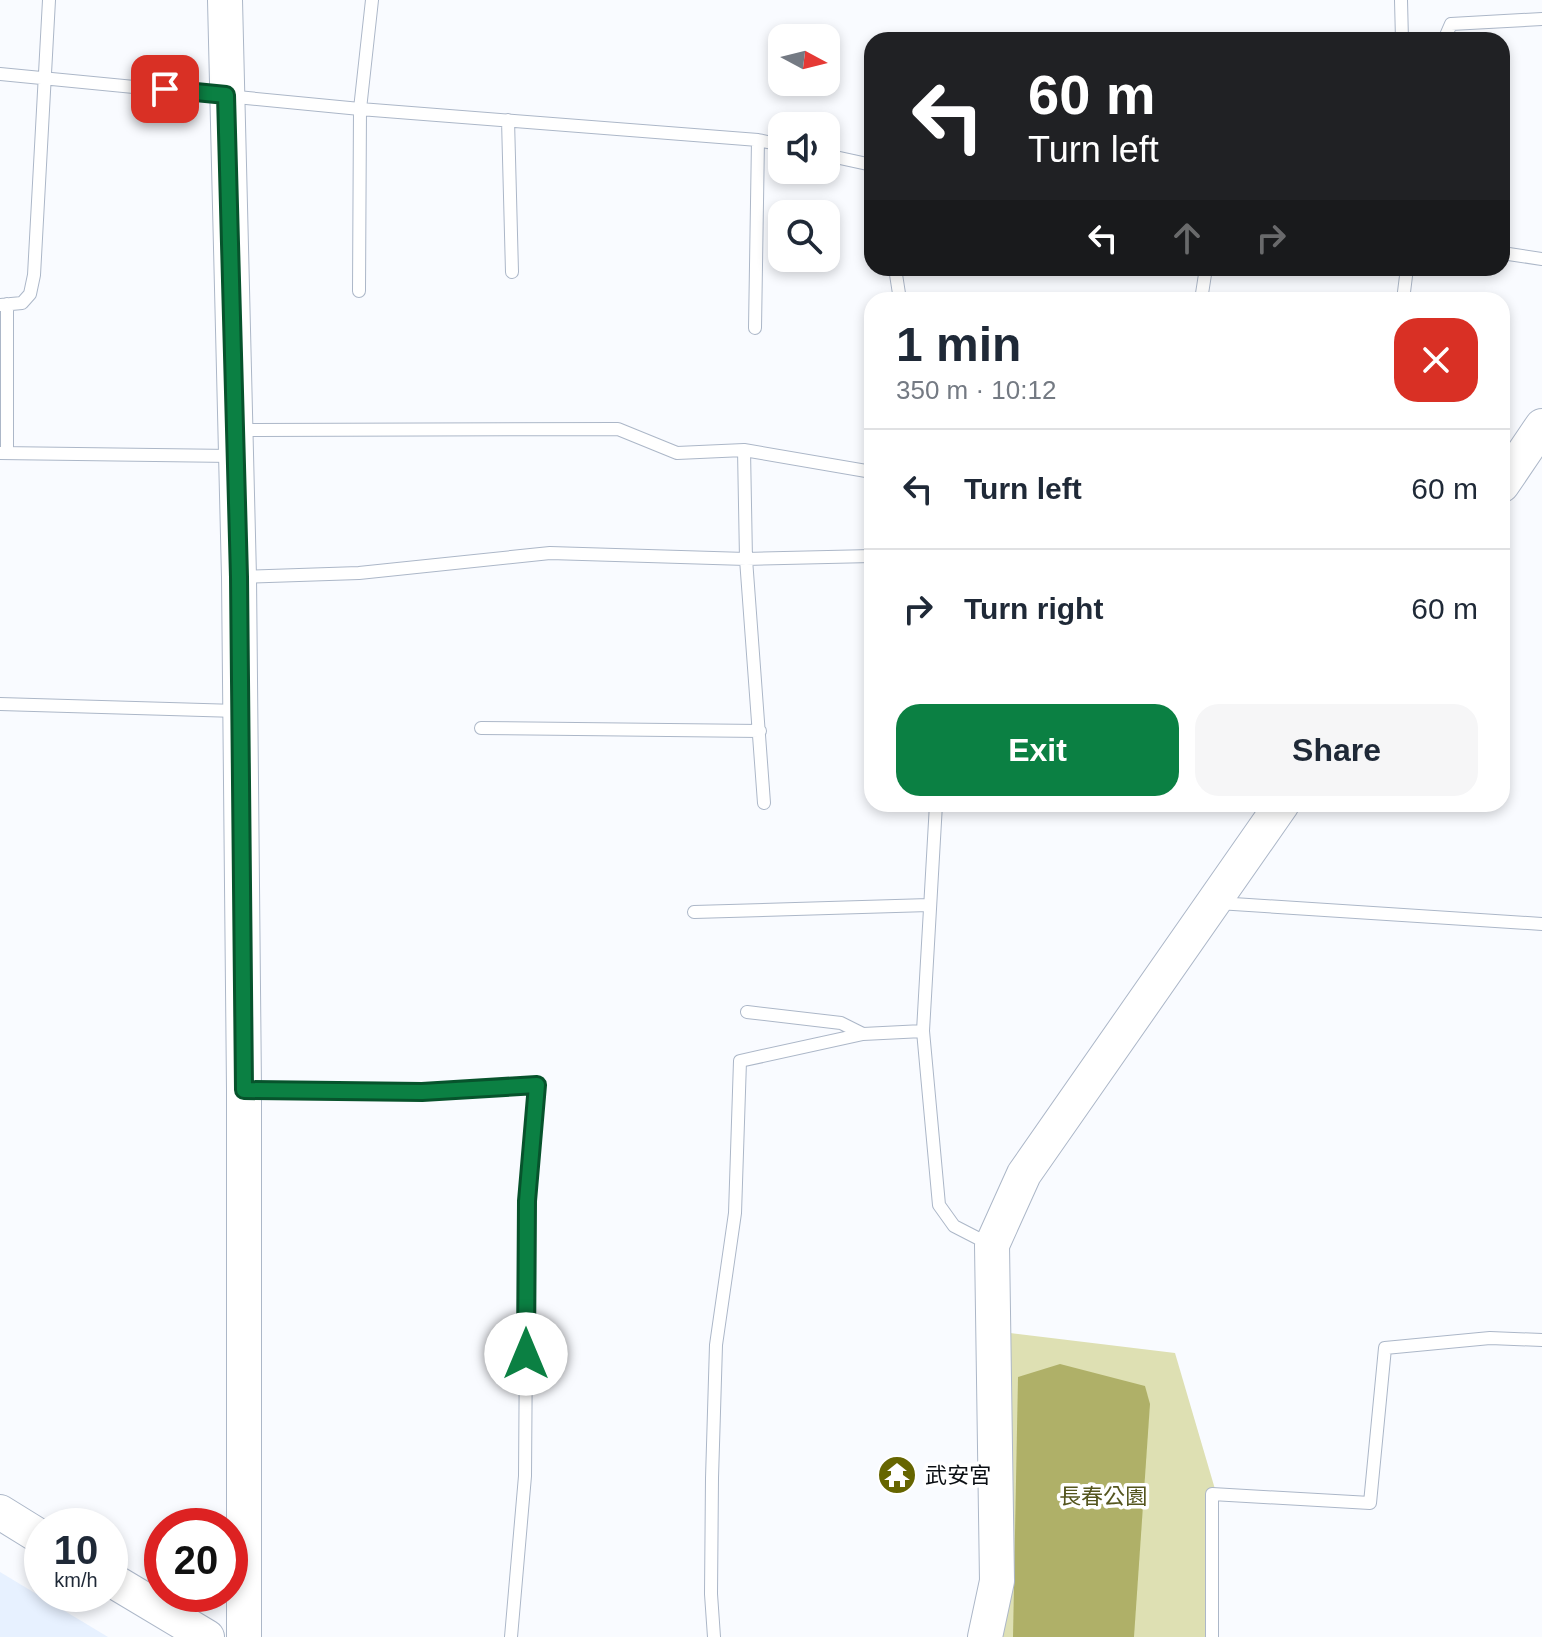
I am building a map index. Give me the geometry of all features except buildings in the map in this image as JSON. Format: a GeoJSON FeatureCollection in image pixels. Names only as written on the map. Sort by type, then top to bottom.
{"type":"FeatureCollection","features":[{"type":"Feature","properties":{"kind":"street"},"geometry":{"type":"LineString","coordinates":[[225,0],[239,577],[244,1090],[244,1637]]}},
{"type":"Feature","properties":{"kind":"street"},"geometry":{"type":"LineString","coordinates":[[1510,474],[1539,434]]}},
{"type":"Feature","properties":{"kind":"street"},"geometry":{"type":"LineString","coordinates":[[985,1637],[997,1581],[992,1245],[1024,1174],[1277,812]]}},
{"type":"Feature","properties":{"kind":"street"},"geometry":{"type":"LineString","coordinates":[[0,1512],[24,1527]]}},
{"type":"Feature","properties":{"kind":"street"},"geometry":{"type":"LineString","coordinates":[[128,1590],[207,1637]]}},
{"type":"Feature","properties":{"kind":"lane"},"geometry":{"type":"LineString","coordinates":[[49,0],[34,275],[30,294],[22,303],[4,304],[4,453],[618,429],[677,453],[744,450],[864,471]]}},
{"type":"Feature","properties":{"kind":"lane"},"geometry":{"type":"LineString","coordinates":[[359,291],[360,109],[372,0]]}},
{"type":"Feature","properties":{"kind":"lane"},"geometry":{"type":"LineString","coordinates":[[1401,0],[1402,32]]}},
{"type":"Feature","properties":{"kind":"lane"},"geometry":{"type":"LineString","coordinates":[[1448,32],[1451,24],[1542,19]]}},
{"type":"Feature","properties":{"kind":"lane"},"geometry":{"type":"LineString","coordinates":[[0,74],[360,109],[768,142]]}},
{"type":"Feature","properties":{"kind":"lane"},"geometry":{"type":"LineString","coordinates":[[508,120],[512,272]]}},
{"type":"Feature","properties":{"kind":"lane"},"geometry":{"type":"LineString","coordinates":[[755,328],[758,140]]}},
{"type":"Feature","properties":{"kind":"lane"},"geometry":{"type":"LineString","coordinates":[[840,158],[864,163]]}},
{"type":"Feature","properties":{"kind":"lane"},"geometry":{"type":"LineString","coordinates":[[1510,254],[1542,259]]}},
{"type":"Feature","properties":{"kind":"lane"},"geometry":{"type":"LineString","coordinates":[[744,450],[746,559],[764,803]]}},
{"type":"Feature","properties":{"kind":"lane"},"geometry":{"type":"LineString","coordinates":[[239,577],[359,573],[550,553],[746,559],[864,556]]}},
{"type":"Feature","properties":{"kind":"lane"},"geometry":{"type":"LineString","coordinates":[[0,704],[240,711]]}},
{"type":"Feature","properties":{"kind":"lane"},"geometry":{"type":"LineString","coordinates":[[481,728],[760,731]]}},
{"type":"Feature","properties":{"kind":"lane"},"geometry":{"type":"LineString","coordinates":[[935,812],[923,1031],[939,1205],[954,1226],[992,1245]]}},
{"type":"Feature","properties":{"kind":"lane"},"geometry":{"type":"LineString","coordinates":[[1214,903],[1542,924]]}},
{"type":"Feature","properties":{"kind":"lane"},"geometry":{"type":"LineString","coordinates":[[694,912],[929,905]]}},
{"type":"Feature","properties":{"kind":"lane"},"geometry":{"type":"LineString","coordinates":[[747,1012],[841,1023],[863,1034]]}},
{"type":"Feature","properties":{"kind":"lane"},"geometry":{"type":"LineString","coordinates":[[714,1637],[711,1550],[716,1345],[735,1213],[740,1061],[863,1034],[923,1031]]}},
{"type":"Feature","properties":{"kind":"lane"},"geometry":{"type":"LineString","coordinates":[[244,1090],[422,1092],[537,1085],[527,1201],[525,1476],[511,1637]]}},
{"type":"Feature","properties":{"kind":"lane"},"geometry":{"type":"LineString","coordinates":[[1212,1637],[1212,1494],[1370,1503],[1385,1348],[1490,1338],[1542,1340]]}},
{"type":"Feature","properties":{"kind":"shaded area"},"geometry":{"type":"Polygon","coordinates":[[[1060,1364],[1145,1386],[1150,1404],[1134,1637],[1013,1637],[1018,1377],[1060,1364]]]}},
{"type":"Feature","properties":{"kind":"shaded area"},"geometry":{"type":"Polygon","coordinates":[[[0,1572],[24,1586],[24,1612],[66,1612],[108,1637],[0,1637],[0,1572]]]}},
{"type":"Feature","properties":{"kind":"green space","name":"長春公園"},"geometry":{"type":"Polygon","coordinates":[[[986,1330],[1175,1353],[1217,1496],[1211,1637],[988,1637],[986,1330]]]}},
{"type":"Feature","properties":{"kind":"place","name":"武安宮"},"geometry":{"type":"Point","coordinates":[897,1475]}},
{"type":"Feature","properties":{"kind":"route"},"geometry":{"type":"LineString","coordinates":[[165,89],[226,95],[239,577],[244,1090],[422,1092],[537,1085],[527,1201],[526,1354]]}}]}
